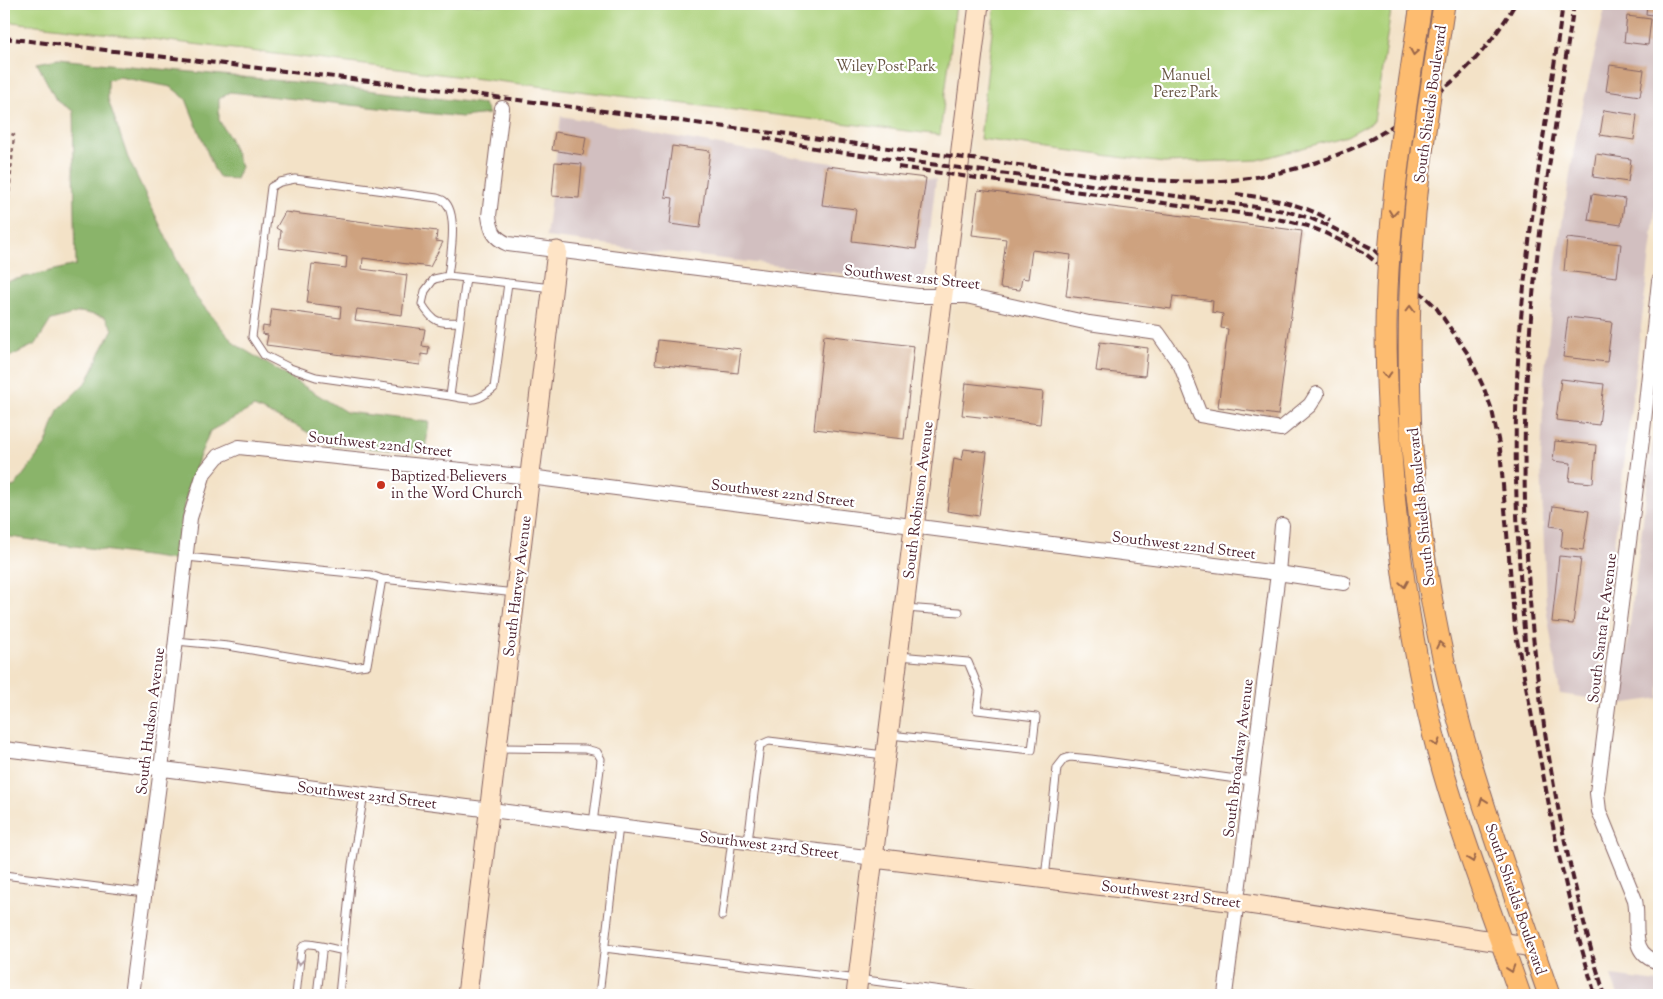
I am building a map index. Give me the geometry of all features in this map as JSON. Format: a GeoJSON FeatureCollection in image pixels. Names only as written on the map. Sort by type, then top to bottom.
{"type":"FeatureCollection","features":[{"type":"Feature","properties":{"kind":"main road","name":"South Shields Boulevard"},"geometry":{"type":"LineString","coordinates":[[1421,4],[1399,158],[1391,231],[1386,326],[1389,439],[1398,535],[1415,650],[1433,733],[1451,796],[1520,995]]}},
{"type":"Feature","properties":{"kind":"main road","name":"South Shields Boulevard"},"geometry":{"type":"LineString","coordinates":[[1444,4],[1426,124],[1415,214],[1411,269],[1409,328],[1411,436],[1421,532],[1441,647],[1460,728],[1479,791],[1549,995]]}},
{"type":"Feature","properties":{"kind":"street","name":"South Robinson Avenue"},"geometry":{"type":"LineString","coordinates":[[858,987],[979,4]]}},
{"type":"Feature","properties":{"kind":"street"},"geometry":{"type":"LineString","coordinates":[[502,108],[489,209],[491,230],[497,238],[508,244],[557,251]]}},
{"type":"Feature","properties":{"kind":"street","name":"Southwest 21st Street"},"geometry":{"type":"LineString","coordinates":[[557,251],[918,296],[966,296],[1089,323],[1158,333],[1182,366],[1200,415],[1282,429],[1310,406],[1316,394]]}},
{"type":"Feature","properties":{"kind":"street","name":"South Harvey Avenue"},"geometry":{"type":"LineString","coordinates":[[467,995],[557,251]]}},
{"type":"Feature","properties":{"kind":"street","name":"South Santa Fe Avenue"},"geometry":{"type":"LineString","coordinates":[[1659,281],[1657,315],[1597,798],[1599,811],[1635,900],[1640,948],[1644,955],[1651,960],[1659,962]]}},
{"type":"Feature","properties":{"kind":"street","name":"Southwest 22nd Street"},"geometry":{"type":"LineString","coordinates":[[218,456],[239,447],[530,477],[1344,584]]}},
{"type":"Feature","properties":{"kind":"street","name":"South Hudson Avenue"},"geometry":{"type":"LineString","coordinates":[[130,995],[161,769],[190,518],[204,473],[218,456]]}},
{"type":"Feature","properties":{"kind":"street","name":"South Broadway Avenue"},"geometry":{"type":"LineString","coordinates":[[1224,995],[1278,574],[1282,525]]}},
{"type":"Feature","properties":{"kind":"street","name":"Southwest 23rd Street"},"geometry":{"type":"LineString","coordinates":[[4,750],[1236,902],[1533,947]]}},
{"type":"Feature","properties":{"kind":"lane"},"geometry":{"type":"LineString","coordinates":[[448,276],[452,234],[450,211],[444,201],[437,198],[295,179],[280,182],[271,187],[252,337],[264,355],[290,368],[316,377],[472,400],[483,398],[494,388],[508,284]]}},
{"type":"Feature","properties":{"kind":"lane"},"geometry":{"type":"LineString","coordinates":[[460,322],[439,322],[428,314],[422,304],[425,291],[434,279],[448,276],[552,288]]}},
{"type":"Feature","properties":{"kind":"lane"},"geometry":{"type":"LineString","coordinates":[[450,396],[466,278]]}},
{"type":"Feature","properties":{"kind":"lane"},"geometry":{"type":"LineString","coordinates":[[186,557],[371,575],[382,579],[516,593]]}},
{"type":"Feature","properties":{"kind":"lane"},"geometry":{"type":"LineString","coordinates":[[176,641],[228,646],[352,667],[367,665],[382,579]]}},
{"type":"Feature","properties":{"kind":"lane"},"geometry":{"type":"LineString","coordinates":[[905,608],[959,612]]}},
{"type":"Feature","properties":{"kind":"lane"},"geometry":{"type":"LineString","coordinates":[[889,735],[1032,750],[1036,717],[978,710],[980,691],[968,662],[899,656]]}},
{"type":"Feature","properties":{"kind":"lane"},"geometry":{"type":"LineString","coordinates":[[748,842],[760,745],[769,741],[886,755]]}},
{"type":"Feature","properties":{"kind":"lane"},"geometry":{"type":"LineString","coordinates":[[497,748],[585,749],[597,752],[601,759],[594,823]]}},
{"type":"Feature","properties":{"kind":"lane"},"geometry":{"type":"LineString","coordinates":[[1045,878],[1058,768],[1064,759],[1070,757],[1091,759],[1252,781]]}},
{"type":"Feature","properties":{"kind":"lane"},"geometry":{"type":"LineString","coordinates":[[339,995],[352,865],[364,794]]}},
{"type":"Feature","properties":{"kind":"lane"},"geometry":{"type":"LineString","coordinates":[[599,995],[619,826]]}},
{"type":"Feature","properties":{"kind":"lane"},"geometry":{"type":"LineString","coordinates":[[722,916],[732,840]]}},
{"type":"Feature","properties":{"kind":"lane"},"geometry":{"type":"LineString","coordinates":[[4,874],[144,892]]}},
{"type":"Feature","properties":{"kind":"lane"},"geometry":{"type":"LineString","coordinates":[[296,995],[301,950],[306,944],[344,951]]}},
{"type":"Feature","properties":{"kind":"lane"},"geometry":{"type":"LineString","coordinates":[[317,995],[322,952],[319,947]]}},
{"type":"Feature","properties":{"kind":"lane"},"geometry":{"type":"LineString","coordinates":[[604,948],[858,987],[980,995]]}},
{"type":"Feature","properties":{"kind":"path"},"geometry":{"type":"LineString","coordinates":[[4,131],[14,135],[4,257]]}},
{"type":"Feature","properties":{"kind":"shaded area"},"geometry":{"type":"Polygon","coordinates":[[[1606,4],[1659,4],[1659,181],[1595,699],[1560,694],[1546,606],[1541,461],[1544,380],[1557,255],[1577,131],[1606,4]]]}},
{"type":"Feature","properties":{"kind":"shaded area"},"geometry":{"type":"Polygon","coordinates":[[[561,116],[742,149],[936,179],[925,275],[921,281],[910,282],[546,237],[561,116]]]}},
{"type":"Feature","properties":{"kind":"shaded area"},"geometry":{"type":"Polygon","coordinates":[[[1659,392],[1659,698],[1620,704],[1659,392]]]}},
{"type":"Feature","properties":{"kind":"shaded area"},"geometry":{"type":"Polygon","coordinates":[[[1611,976],[1659,982],[1659,995],[1618,995],[1611,976]]]}},
{"type":"Feature","properties":{"kind":"green space","name":"Wiley Post Park"},"geometry":{"type":"Polygon","coordinates":[[[4,4],[956,4],[940,135],[4,21],[4,4]]]}},
{"type":"Feature","properties":{"kind":"green space","name":"Manuel Perez Park"},"geometry":{"type":"Polygon","coordinates":[[[995,4],[1392,4],[1374,121],[1347,136],[1258,160],[1164,163],[980,139],[995,4]]]}},
{"type":"Feature","properties":{"kind":"green space"},"geometry":{"type":"Polygon","coordinates":[[[58,59],[334,86],[484,104],[489,114],[462,117],[230,92],[219,99],[219,120],[229,137],[241,167],[236,179],[220,178],[214,169],[186,99],[171,87],[119,77],[108,80],[108,99],[128,158],[173,252],[194,295],[235,344],[346,412],[429,422],[425,453],[329,445],[297,426],[254,407],[210,431],[187,494],[174,560],[4,536],[4,489],[15,486],[46,444],[58,410],[88,380],[113,329],[105,317],[80,312],[51,320],[36,344],[7,358],[4,356],[4,282],[76,265],[73,111],[56,100],[37,63],[58,59]]]}},
{"type":"Feature","properties":{"kind":"building"},"geometry":{"type":"Polygon","coordinates":[[[1647,4],[1659,4],[1659,16],[1646,14],[1647,4]]]}},
{"type":"Feature","properties":{"kind":"building"},"geometry":{"type":"Polygon","coordinates":[[[1627,16],[1651,19],[1648,45],[1624,42],[1627,16]]]}},
{"type":"Feature","properties":{"kind":"building"},"geometry":{"type":"Polygon","coordinates":[[[1610,65],[1644,70],[1640,96],[1606,91],[1610,65]]]}},
{"type":"Feature","properties":{"kind":"building"},"geometry":{"type":"Polygon","coordinates":[[[1604,110],[1637,115],[1634,140],[1600,135],[1604,110]]]}},
{"type":"Feature","properties":{"kind":"building"},"geometry":{"type":"Polygon","coordinates":[[[555,132],[586,137],[583,155],[552,150],[555,132]]]}},
{"type":"Feature","properties":{"kind":"building"},"geometry":{"type":"Polygon","coordinates":[[[672,146],[710,151],[700,228],[670,224],[673,198],[665,197],[672,146]]]}},
{"type":"Feature","properties":{"kind":"building"},"geometry":{"type":"Polygon","coordinates":[[[1596,154],[1631,159],[1628,182],[1593,177],[1596,154]]]}},
{"type":"Feature","properties":{"kind":"building"},"geometry":{"type":"Polygon","coordinates":[[[555,162],[582,164],[579,198],[552,196],[555,162]]]}},
{"type":"Feature","properties":{"kind":"building"},"geometry":{"type":"Polygon","coordinates":[[[827,166],[926,178],[916,249],[852,241],[856,209],[822,205],[827,166]]]}},
{"type":"Feature","properties":{"kind":"building"},"geometry":{"type":"Polygon","coordinates":[[[978,190],[1302,231],[1278,415],[1218,407],[1228,329],[1221,328],[1223,314],[1212,312],[1213,301],[1173,296],[1171,309],[1066,296],[1071,255],[1032,250],[1028,279],[1022,278],[1020,290],[1000,288],[1006,239],[972,235],[978,190]]]}},
{"type":"Feature","properties":{"kind":"building"},"geometry":{"type":"Polygon","coordinates":[[[1592,194],[1625,199],[1621,225],[1588,220],[1592,194]]]}},
{"type":"Feature","properties":{"kind":"building"},"geometry":{"type":"Polygon","coordinates":[[[285,212],[437,231],[436,241],[443,242],[430,267],[363,258],[362,269],[407,275],[402,315],[357,309],[355,320],[425,329],[422,346],[429,347],[428,355],[421,354],[420,365],[266,345],[268,335],[262,334],[263,326],[269,327],[272,309],[340,318],[341,307],[307,303],[312,264],[346,268],[347,257],[279,248],[281,231],[276,228],[285,212]]]}},
{"type":"Feature","properties":{"kind":"building"},"geometry":{"type":"Polygon","coordinates":[[[1567,238],[1621,244],[1617,277],[1564,271],[1567,238]]]}},
{"type":"Feature","properties":{"kind":"building"},"geometry":{"type":"Polygon","coordinates":[[[1568,317],[1612,322],[1607,362],[1563,357],[1568,317]]]}},
{"type":"Feature","properties":{"kind":"building"},"geometry":{"type":"Polygon","coordinates":[[[824,335],[914,346],[904,439],[814,429],[824,335]]]}},
{"type":"Feature","properties":{"kind":"building"},"geometry":{"type":"Polygon","coordinates":[[[658,340],[741,349],[738,373],[655,364],[658,340]]]}},
{"type":"Feature","properties":{"kind":"building"},"geometry":{"type":"Polygon","coordinates":[[[1100,342],[1148,348],[1145,376],[1096,371],[1100,342]]]}},
{"type":"Feature","properties":{"kind":"building"},"geometry":{"type":"Polygon","coordinates":[[[1561,379],[1604,384],[1599,425],[1556,420],[1561,379]]]}},
{"type":"Feature","properties":{"kind":"building"},"geometry":{"type":"Polygon","coordinates":[[[966,383],[1043,392],[1040,424],[962,415],[966,383]]]}},
{"type":"Feature","properties":{"kind":"building"},"geometry":{"type":"Polygon","coordinates":[[[1555,441],[1596,445],[1593,483],[1569,481],[1571,463],[1553,461],[1555,441]]]}},
{"type":"Feature","properties":{"kind":"building"},"geometry":{"type":"Polygon","coordinates":[[[964,449],[987,452],[979,516],[947,511],[954,458],[962,460],[964,449]]]}},
{"type":"Feature","properties":{"kind":"building"},"geometry":{"type":"Polygon","coordinates":[[[1553,506],[1589,511],[1583,550],[1561,547],[1563,528],[1550,526],[1553,506]]]}},
{"type":"Feature","properties":{"kind":"building"},"geometry":{"type":"Polygon","coordinates":[[[1559,556],[1581,558],[1573,624],[1552,622],[1559,556]]]}},
{"type":"Feature","properties":{"kind":"railway"},"geometry":{"type":"LineString","coordinates":[[4,38],[411,86],[1119,178],[1208,182],[1242,179],[1283,172],[1343,153],[1380,134],[1446,87],[1463,72],[1488,45],[1515,4]]}},
{"type":"Feature","properties":{"kind":"railway"},"geometry":{"type":"LineString","coordinates":[[1526,653],[1516,498],[1519,344],[1532,216],[1563,4]]}},
{"type":"Feature","properties":{"kind":"railway"},"geometry":{"type":"LineString","coordinates":[[1574,4],[1548,173],[1529,343],[1525,409],[1526,541],[1530,608],[1537,674],[1557,805],[1571,869],[1605,995]]}},
{"type":"Feature","properties":{"kind":"railway"},"geometry":{"type":"LineString","coordinates":[[764,138],[837,152],[1285,211],[1329,226],[1373,249],[1435,306],[1468,354],[1492,410],[1500,449],[1515,629],[1535,733]]}},
{"type":"Feature","properties":{"kind":"railway"},"geometry":{"type":"LineString","coordinates":[[898,167],[1288,221],[1325,233],[1363,252],[1385,269]]}},
{"type":"Feature","properties":{"kind":"railway"},"geometry":{"type":"LineString","coordinates":[[1236,194],[1284,202],[1307,209],[1330,220]]}},
{"type":"Feature","properties":{"kind":"railway"},"geometry":{"type":"LineString","coordinates":[[1534,727],[1558,852],[1577,932],[1595,995]]}},
{"type":"Feature","properties":{"kind":"place","name":"Baptized Believers in the Word Church"},"geometry":{"type":"Point","coordinates":[381,485]}}]}
